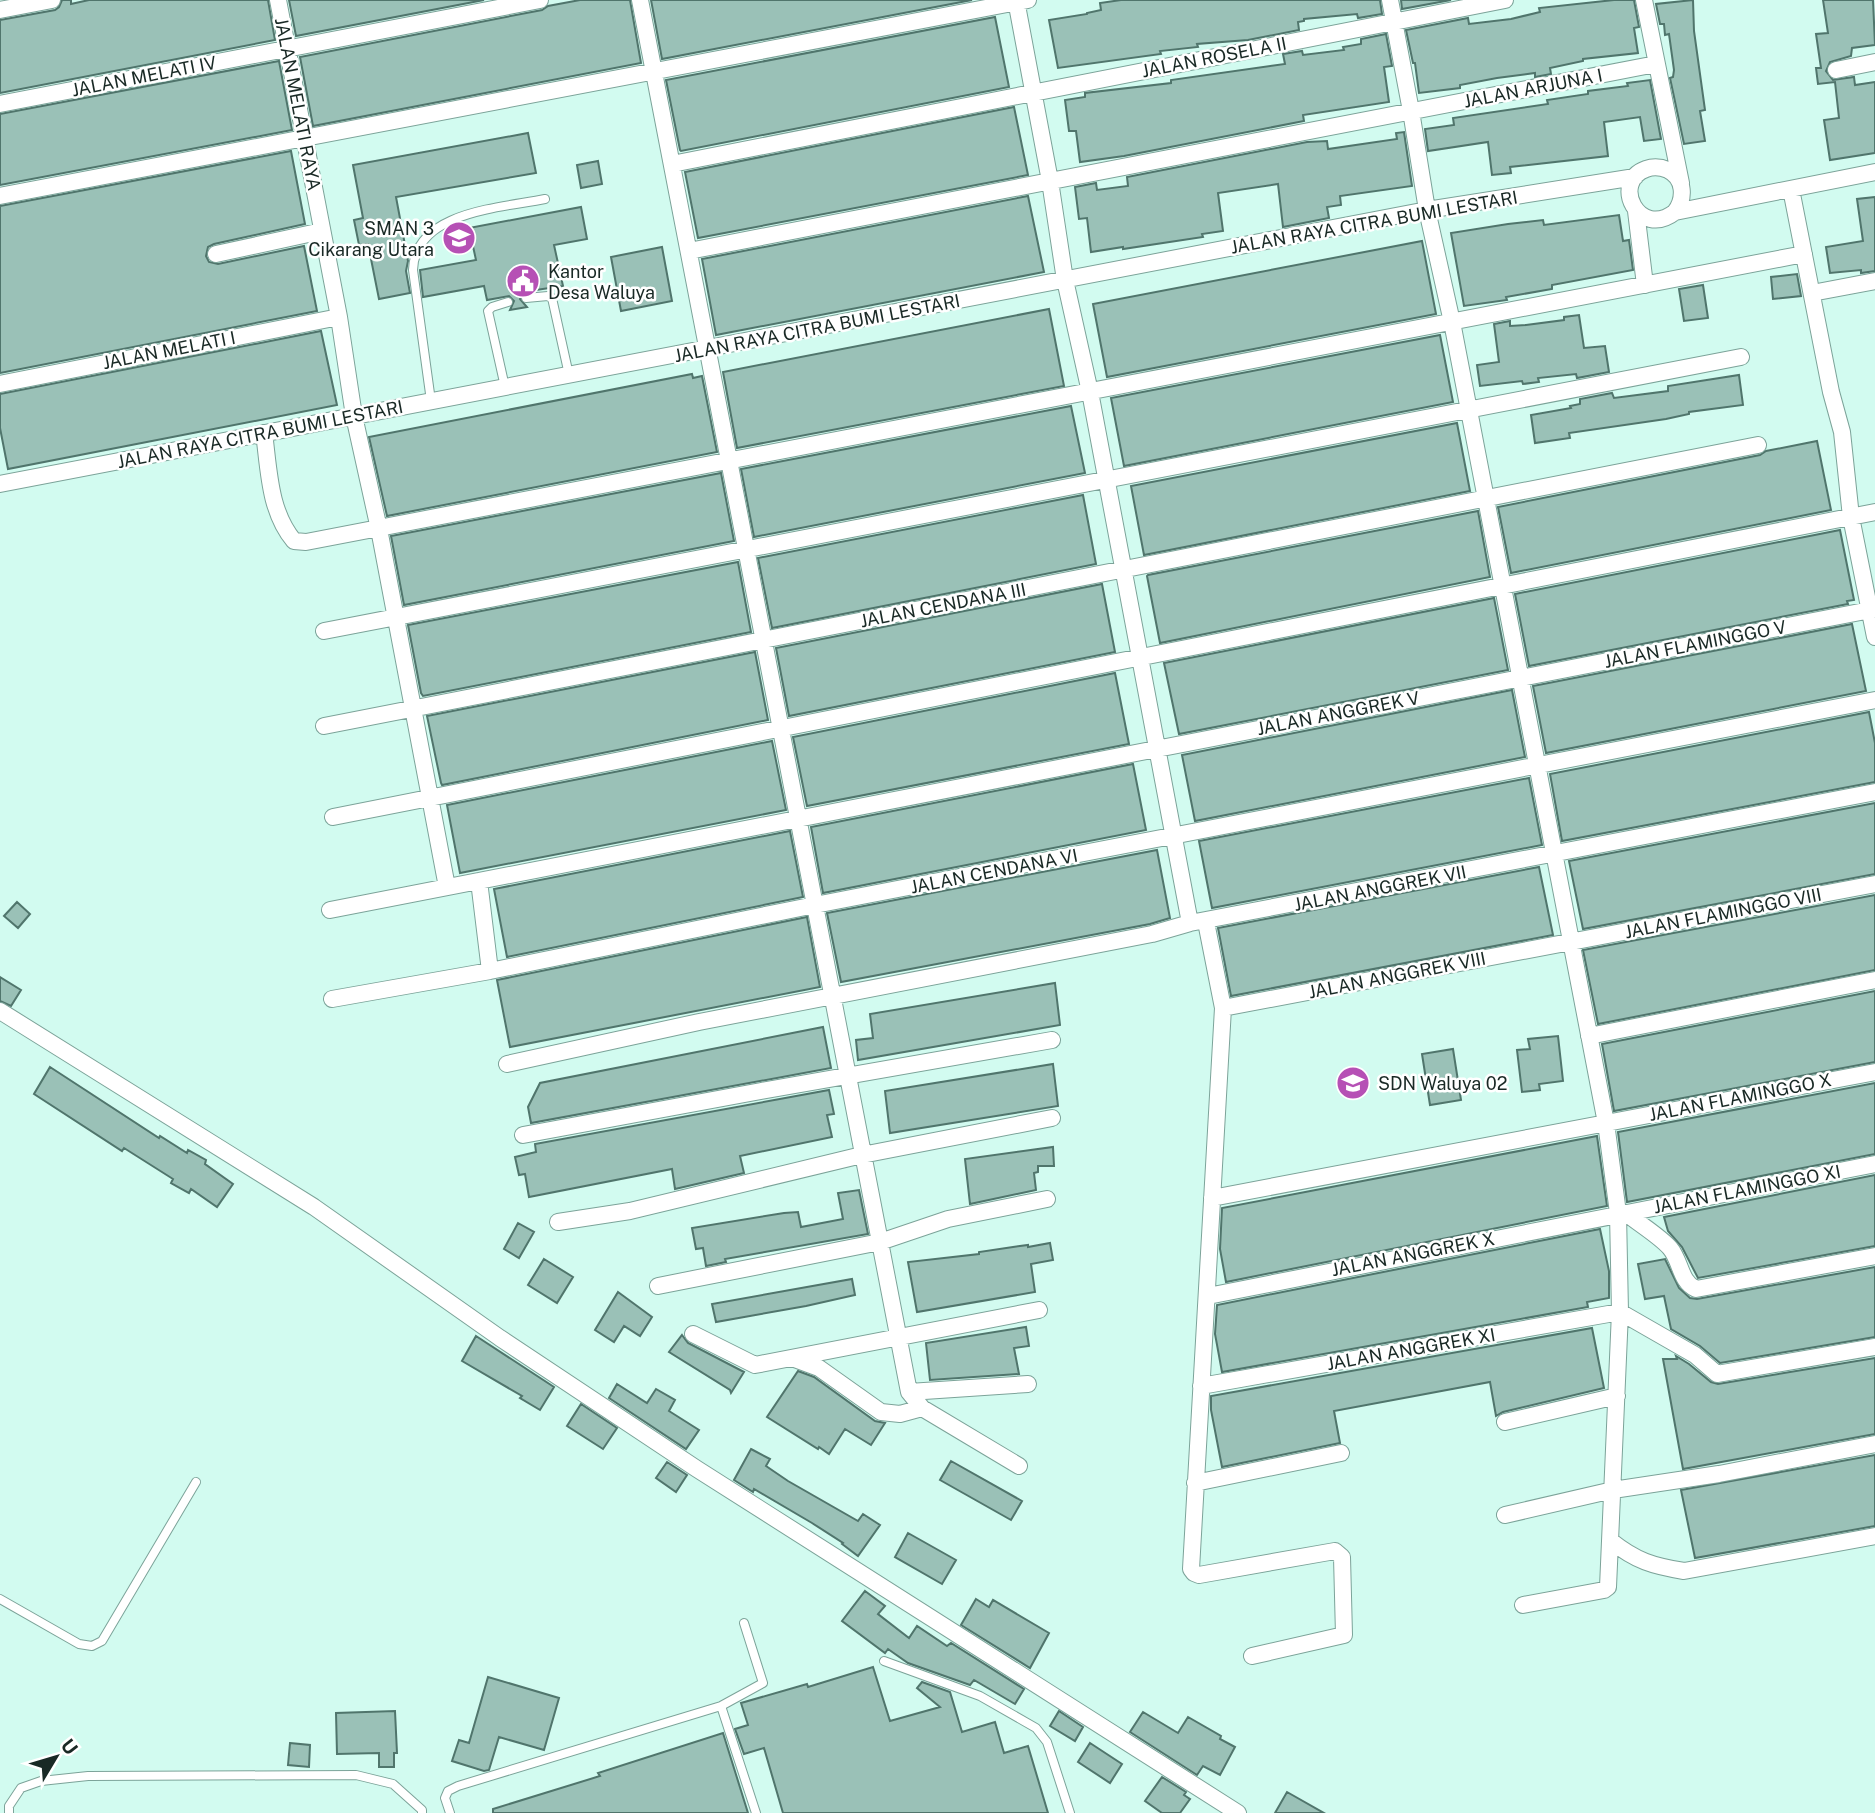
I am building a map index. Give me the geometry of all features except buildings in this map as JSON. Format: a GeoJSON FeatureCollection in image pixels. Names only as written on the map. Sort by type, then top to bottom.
{"type":"FeatureCollection","features":[{"type":"Feature","properties":{"kind":"street"},"geometry":{"type":"LineString","coordinates":[[0,10],[52,0]]}},
{"type":"Feature","properties":{"kind":"street","name":"JALAN MELATI RAYA"},"geometry":{"type":"LineString","coordinates":[[278,0],[339,317],[354,416],[379,529],[447,887]]}},
{"type":"Feature","properties":{"kind":"street","name":"JALAN MELATI IV"},"geometry":{"type":"LineString","coordinates":[[0,104],[540,0]]}},
{"type":"Feature","properties":{"kind":"street"},"geometry":{"type":"LineString","coordinates":[[640,0],[909,1392],[922,1408],[1019,1466]]}},
{"type":"Feature","properties":{"kind":"street"},"geometry":{"type":"LineString","coordinates":[[1390,0],[1427,210],[1469,409],[1622,1213],[1608,1587],[1604,1590],[1523,1605]]}},
{"type":"Feature","properties":{"kind":"street","name":"JALAN ROSELA II"},"geometry":{"type":"LineString","coordinates":[[672,164],[1505,0]]}},
{"type":"Feature","properties":{"kind":"street"},"geometry":{"type":"LineString","coordinates":[[1644,0],[1681,187],[1681,201],[1675,212]]}},
{"type":"Feature","properties":{"kind":"street"},"geometry":{"type":"LineString","coordinates":[[0,196],[1020,1],[1065,279],[1090,392],[1173,836],[1223,1009],[1191,1569],[1199,1575],[1335,1551],[1342,1557],[1344,1635],[1252,1656]]}},
{"type":"Feature","properties":{"kind":"street"},"geometry":{"type":"LineString","coordinates":[[1836,70],[1875,62]]}},
{"type":"Feature","properties":{"kind":"street","name":"JALAN ARJUNA I"},"geometry":{"type":"LineString","coordinates":[[689,251],[1656,64]]}},
{"type":"Feature","properties":{"kind":"street"},"geometry":{"type":"LineString","coordinates":[[1645,285],[1636,211],[1629,194],[1635,177],[1649,168],[1657,167],[1672,173],[1681,187]]}},
{"type":"Feature","properties":{"kind":"street"},"geometry":{"type":"LineString","coordinates":[[1636,211],[1642,216],[1662,219],[1675,212],[1875,172]]}},
{"type":"Feature","properties":{"kind":"street","name":"JALAN RAYA CITRA BUMI LESTARI"},"geometry":{"type":"LineString","coordinates":[[0,483],[1427,210],[1635,177]]}},
{"type":"Feature","properties":{"kind":"street"},"geometry":{"type":"LineString","coordinates":[[1791,188],[1831,392],[1842,432],[1851,517],[1872,609],[1875,637]]}},
{"type":"Feature","properties":{"kind":"street"},"geometry":{"type":"LineString","coordinates":[[216,254],[322,231]]}},
{"type":"Feature","properties":{"kind":"street"},"geometry":{"type":"LineString","coordinates":[[264,433],[272,498],[285,531],[294,541],[306,542],[1804,254]]}},
{"type":"Feature","properties":{"kind":"street"},"geometry":{"type":"LineString","coordinates":[[1812,293],[1875,281]]}},
{"type":"Feature","properties":{"kind":"street","name":"JALAN MELATI I"},"geometry":{"type":"LineString","coordinates":[[0,384],[339,317]]}},
{"type":"Feature","properties":{"kind":"street"},"geometry":{"type":"LineString","coordinates":[[324,631],[1741,356]]}},
{"type":"Feature","properties":{"kind":"street","name":"JALAN CENDANA III"},"geometry":{"type":"LineString","coordinates":[[324,726],[1758,445]]}},
{"type":"Feature","properties":{"kind":"street"},"geometry":{"type":"LineString","coordinates":[[0,478],[0,483]]}},
{"type":"Feature","properties":{"kind":"street"},"geometry":{"type":"LineString","coordinates":[[333,817],[1875,512]]}},
{"type":"Feature","properties":{"kind":"street","name":"JALAN FLAMINGGO V"},"geometry":{"type":"LineString","coordinates":[[1520,678],[1872,609]]}},
{"type":"Feature","properties":{"kind":"street","name":"JALAN ANGGREK V"},"geometry":{"type":"LineString","coordinates":[[330,910],[1520,678]]}},
{"type":"Feature","properties":{"kind":"street","name":"JALAN CENDANA VI"},"geometry":{"type":"LineString","coordinates":[[332,999],[490,971],[815,905],[1875,700]]}},
{"type":"Feature","properties":{"kind":"street","name":"JALAN ANGGREK VII"},"geometry":{"type":"LineString","coordinates":[[507,1064],[612,1039],[1875,792]]}},
{"type":"Feature","properties":{"kind":"street"},"geometry":{"type":"LineString","coordinates":[[479,881],[490,971]]}},
{"type":"Feature","properties":{"kind":"street","name":"JALAN FLAMINGGO VIII"},"geometry":{"type":"LineString","coordinates":[[1571,942],[1875,884]]}},
{"type":"Feature","properties":{"kind":"street","name":"JALAN ANGGREK VIII"},"geometry":{"type":"LineString","coordinates":[[1223,1009],[1571,942]]}},
{"type":"Feature","properties":{"kind":"street"},"geometry":{"type":"LineString","coordinates":[[1589,1036],[1875,980]]}},
{"type":"Feature","properties":{"kind":"street"},"geometry":{"type":"LineString","coordinates":[[0,1011],[314,1207],[500,1338],[697,1469],[1238,1813]]}},
{"type":"Feature","properties":{"kind":"street"},"geometry":{"type":"LineString","coordinates":[[523,1135],[761,1090],[1052,1040]]}},
{"type":"Feature","properties":{"kind":"street","name":"JALAN FLAMINGGO X"},"geometry":{"type":"LineString","coordinates":[[1212,1198],[1875,1072]]}},
{"type":"Feature","properties":{"kind":"street"},"geometry":{"type":"LineString","coordinates":[[558,1222],[630,1211],[862,1155],[1052,1118]]}},
{"type":"Feature","properties":{"kind":"street","name":"JALAN FLAMINGGO XI"},"geometry":{"type":"LineString","coordinates":[[1622,1213],[1875,1164]]}},
{"type":"Feature","properties":{"kind":"street"},"geometry":{"type":"LineString","coordinates":[[658,1286],[880,1242],[948,1219],[1047,1199]]}},
{"type":"Feature","properties":{"kind":"street"},"geometry":{"type":"LineString","coordinates":[[1622,1213],[1668,1245],[1679,1260],[1684,1279],[1689,1286],[1696,1289],[1875,1256]]}},
{"type":"Feature","properties":{"kind":"street","name":"JALAN ANGGREK X"},"geometry":{"type":"LineString","coordinates":[[1208,1296],[1622,1213]]}},
{"type":"Feature","properties":{"kind":"street"},"geometry":{"type":"LineString","coordinates":[[693,1334],[755,1365],[1039,1310]]}},
{"type":"Feature","properties":{"kind":"street"},"geometry":{"type":"LineString","coordinates":[[1620,1312],[1695,1355],[1717,1374],[1875,1346]]}},
{"type":"Feature","properties":{"kind":"street","name":"JALAN ANGGREK XI"},"geometry":{"type":"LineString","coordinates":[[1201,1385],[1620,1312]]}},
{"type":"Feature","properties":{"kind":"street"},"geometry":{"type":"LineString","coordinates":[[792,1358],[820,1368],[881,1412],[900,1414],[922,1408]]}},
{"type":"Feature","properties":{"kind":"street"},"geometry":{"type":"LineString","coordinates":[[909,1392],[1028,1384]]}},
{"type":"Feature","properties":{"kind":"street"},"geometry":{"type":"LineString","coordinates":[[1505,1422],[1617,1396]]}},
{"type":"Feature","properties":{"kind":"street"},"geometry":{"type":"LineString","coordinates":[[1505,1515],[1613,1490],[1718,1474],[1875,1444]]}},
{"type":"Feature","properties":{"kind":"street"},"geometry":{"type":"LineString","coordinates":[[1195,1483],[1341,1453]]}},
{"type":"Feature","properties":{"kind":"street"},"geometry":{"type":"LineString","coordinates":[[1611,1541],[1631,1557],[1656,1566],[1684,1571],[1875,1536]]}},
{"type":"Feature","properties":{"kind":"lane"},"geometry":{"type":"LineString","coordinates":[[431,401],[413,270],[418,249],[430,234],[446,221],[545,199]]}},
{"type":"Feature","properties":{"kind":"lane"},"geometry":{"type":"LineString","coordinates":[[526,299],[548,296],[552,298],[569,375]]}},
{"type":"Feature","properties":{"kind":"lane"},"geometry":{"type":"LineString","coordinates":[[505,387],[488,311],[508,302]]}},
{"type":"Feature","properties":{"kind":"lane"},"geometry":{"type":"LineString","coordinates":[[0,1600],[79,1644],[92,1646],[102,1642],[196,1482]]}},
{"type":"Feature","properties":{"kind":"lane"},"geometry":{"type":"LineString","coordinates":[[450,1813],[445,1798],[448,1791],[458,1786],[720,1706],[763,1683],[744,1623]]}},
{"type":"Feature","properties":{"kind":"lane"},"geometry":{"type":"LineString","coordinates":[[884,1661],[980,1696],[1036,1727],[1047,1742],[1070,1813]]}},
{"type":"Feature","properties":{"kind":"lane"},"geometry":{"type":"LineString","coordinates":[[720,1706],[756,1813]]}},
{"type":"Feature","properties":{"kind":"lane"},"geometry":{"type":"LineString","coordinates":[[9,1813],[9,1806],[21,1788],[41,1781],[65,1778],[356,1775],[393,1784],[422,1810],[422,1813]]}},
{"type":"Feature","properties":{"kind":"place","name":"SMAN 3 Cikarang Utara"},"geometry":{"type":"Point","coordinates":[459,238]}},
{"type":"Feature","properties":{"kind":"place","name":"Kantor Desa Waluya"},"geometry":{"type":"Point","coordinates":[523,281]}},
{"type":"Feature","properties":{"kind":"place","name":"SDN Waluya 02"},"geometry":{"type":"Point","coordinates":[1353,1083]}}]}
